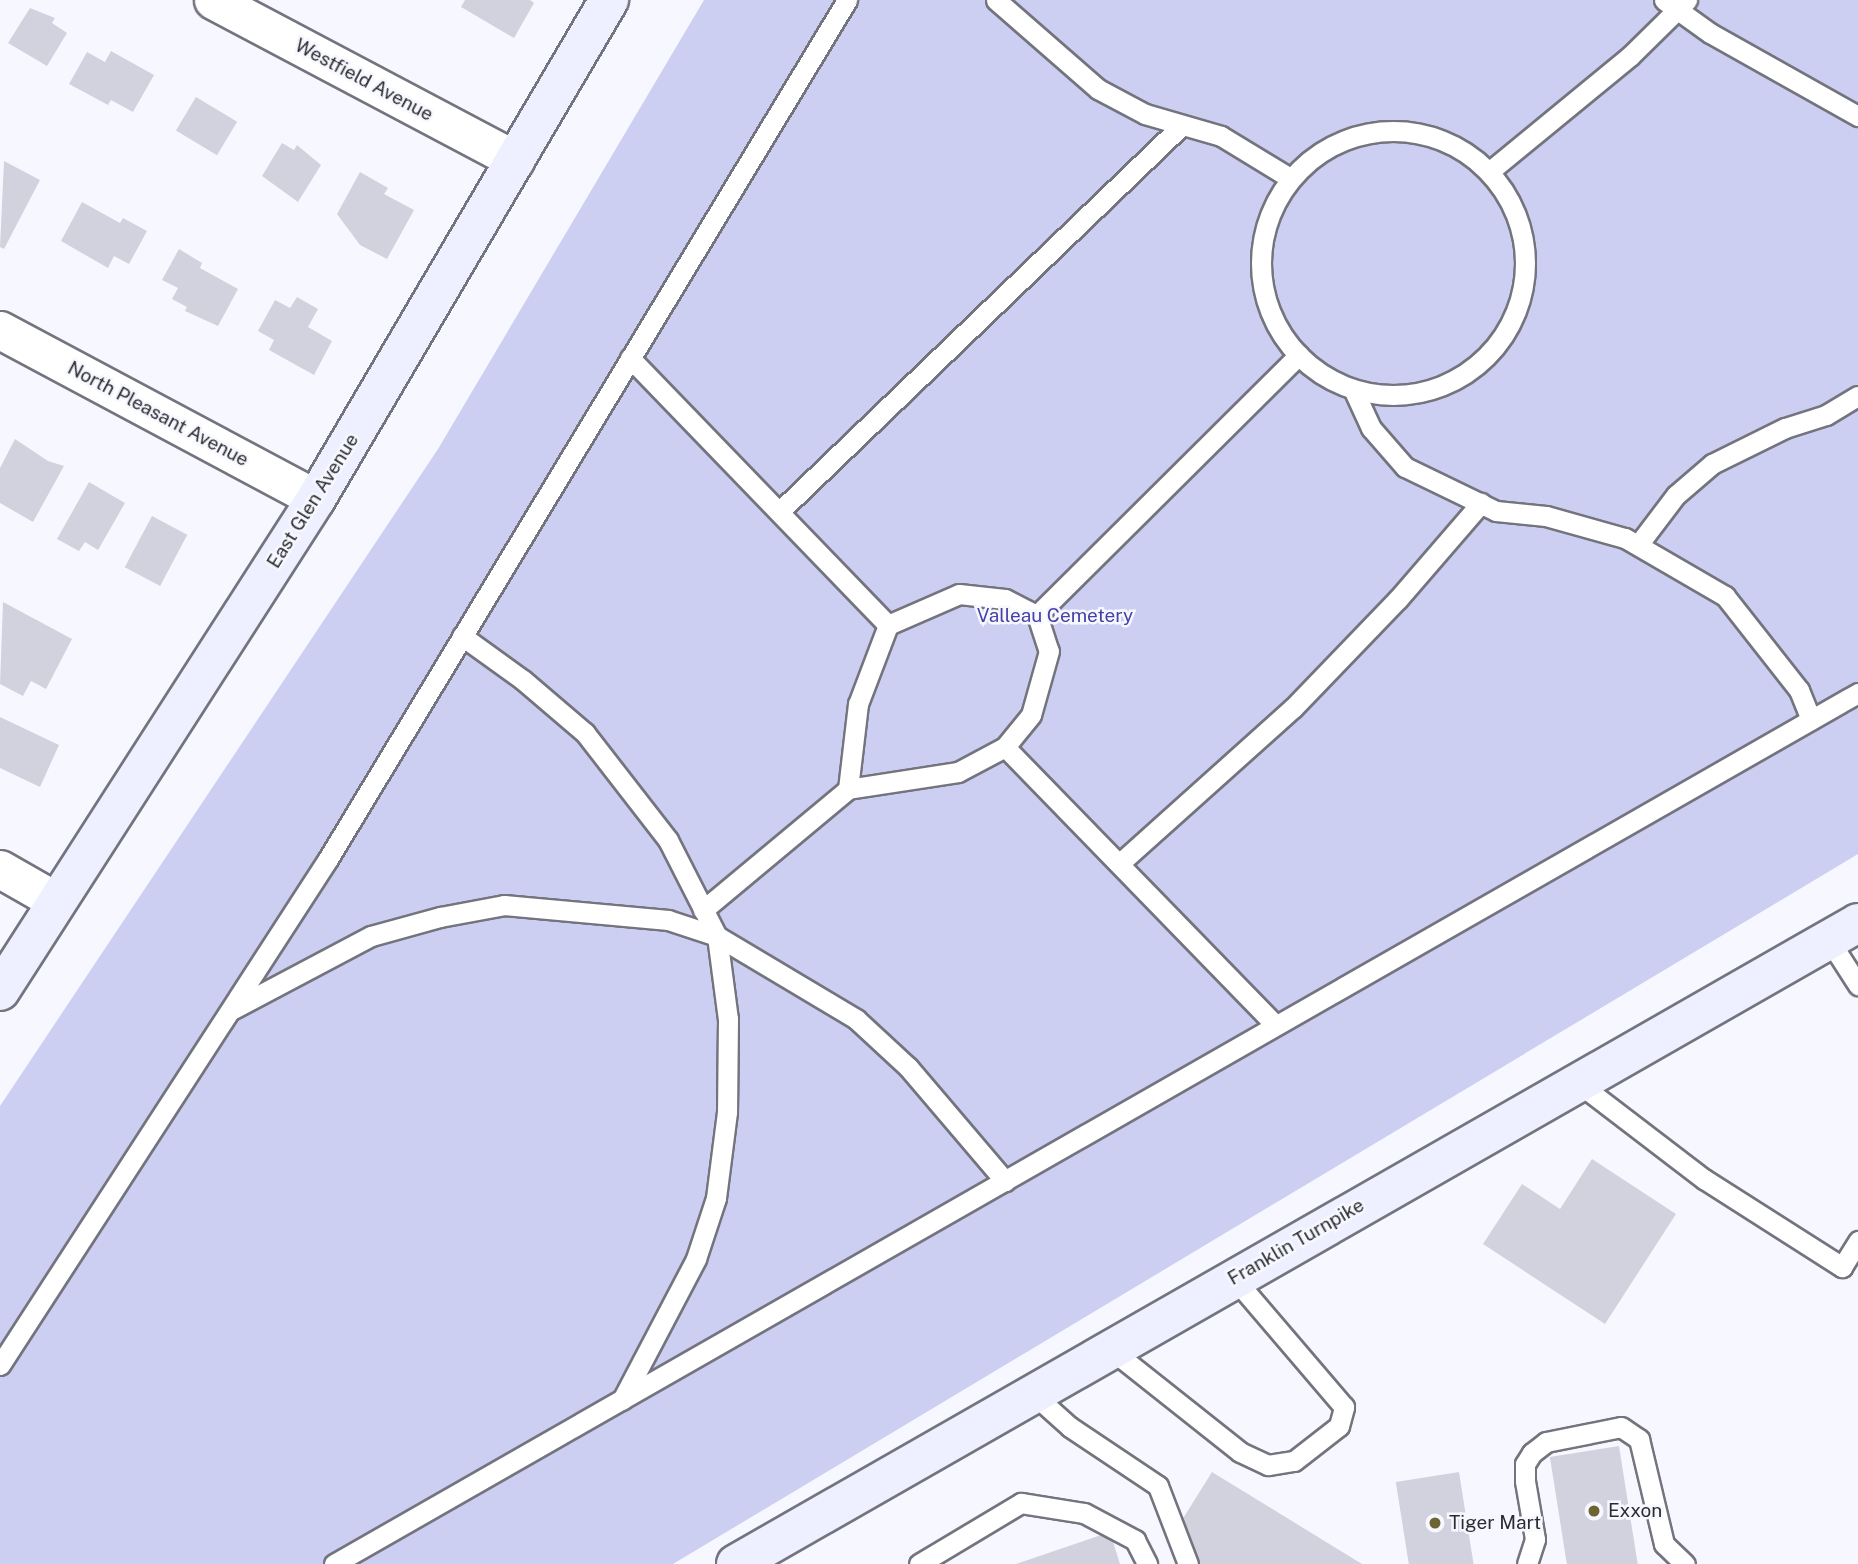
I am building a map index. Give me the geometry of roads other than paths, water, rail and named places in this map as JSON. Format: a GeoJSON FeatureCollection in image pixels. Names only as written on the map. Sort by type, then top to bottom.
{"type":"FeatureCollection","features":[{"type":"Feature","properties":{"kind":"street","name":"Westfield Avenue"},"geometry":{"type":"LineString","coordinates":[[213,0],[515,159]]}},
{"type":"Feature","properties":{"kind":"street","name":"East Glen Avenue"},"geometry":{"type":"LineString","coordinates":[[0,991],[316,499],[609,0]]}},
{"type":"Feature","properties":{"kind":"street","name":"North Pleasant Avenue"},"geometry":{"type":"LineString","coordinates":[[0,330],[316,499]]}},
{"type":"Feature","properties":{"kind":"street"},"geometry":{"type":"LineString","coordinates":[[0,869],[57,901]]}},
{"type":"Feature","properties":{"kind":"street","name":"Franklin Turnpike"},"geometry":{"type":"LineString","coordinates":[[736,1564],[1109,1348],[1844,932]]}},
{"type":"Feature","properties":{"kind":"lane"},"geometry":{"type":"LineString","coordinates":[[0,1365],[229,1012],[462,636],[847,0]]}},
{"type":"Feature","properties":{"kind":"lane"},"geometry":{"type":"LineString","coordinates":[[996,0],[1098,89],[1145,114],[1180,127],[1221,136],[1290,178]]}},
{"type":"Feature","properties":{"kind":"lane"},"geometry":{"type":"LineString","coordinates":[[1490,171],[1676,4],[1858,116]]}},
{"type":"Feature","properties":{"kind":"lane"},"geometry":{"type":"LineString","coordinates":[[780,511],[1180,127]]}},
{"type":"Feature","properties":{"kind":"lane"},"geometry":{"type":"LineString","coordinates":[[1420,132],[1466,151],[1490,171],[1507,194],[1523,232],[1526,274],[1515,318],[1485,359],[1439,389],[1386,397],[1354,391],[1319,375],[1285,342],[1269,313],[1259,259],[1271,209],[1290,178],[1318,152],[1361,133],[1420,132]]}},
{"type":"Feature","properties":{"kind":"lane"},"geometry":{"type":"LineString","coordinates":[[1037,615],[1299,355]]}},
{"type":"Feature","properties":{"kind":"lane"},"geometry":{"type":"LineString","coordinates":[[630,358],[888,625]]}},
{"type":"Feature","properties":{"kind":"lane"},"geometry":{"type":"LineString","coordinates":[[1354,391],[1371,428],[1405,467],[1496,511],[1546,516],[1638,545],[1725,596],[1800,690],[1811,720]]}},
{"type":"Feature","properties":{"kind":"lane"},"geometry":{"type":"LineString","coordinates":[[1638,545],[1676,495],[1712,464],[1785,428],[1826,415],[1858,396]]}},
{"type":"Feature","properties":{"kind":"lane"},"geometry":{"type":"LineString","coordinates":[[1120,863],[1293,708],[1398,599],[1481,503]]}},
{"type":"Feature","properties":{"kind":"lane"},"geometry":{"type":"LineString","coordinates":[[703,910],[848,789],[958,772],[1005,747],[1031,715],[1043,685],[1049,651],[1037,615],[1005,599],[959,594],[888,625],[858,704],[848,789]]}},
{"type":"Feature","properties":{"kind":"lane"},"geometry":{"type":"LineString","coordinates":[[462,636],[523,680],[585,733],[668,840],[717,936],[728,1019],[727,1112],[716,1198],[696,1259],[622,1400]]}},
{"type":"Feature","properties":{"kind":"lane"},"geometry":{"type":"LineString","coordinates":[[334,1564],[1858,693]]}},
{"type":"Feature","properties":{"kind":"lane"},"geometry":{"type":"LineString","coordinates":[[1005,747],[1275,1026]]}},
{"type":"Feature","properties":{"kind":"lane"},"geometry":{"type":"LineString","coordinates":[[229,1012],[370,936],[504,905],[667,920],[717,936],[856,1019],[908,1067],[1005,1181]]}},
{"type":"Feature","properties":{"kind":"lane"},"geometry":{"type":"LineString","coordinates":[[1844,932],[1858,985]]}},
{"type":"Feature","properties":{"kind":"lane"},"geometry":{"type":"LineString","coordinates":[[1577,1082],[1704,1179],[1842,1267],[1858,1241]]}},
{"type":"Feature","properties":{"kind":"lane"},"geometry":{"type":"LineString","coordinates":[[1109,1348],[1240,1452],[1268,1465],[1294,1461],[1339,1426],[1345,1407],[1234,1278]]}},
{"type":"Feature","properties":{"kind":"lane"},"geometry":{"type":"LineString","coordinates":[[1032,1393],[1070,1427],[1158,1486],[1188,1564]]}},
{"type":"Feature","properties":{"kind":"lane"},"geometry":{"type":"LineString","coordinates":[[1527,1564],[1535,1539],[1525,1481],[1525,1464],[1532,1453],[1546,1442],[1621,1427],[1639,1439],[1664,1544],[1685,1564]]}},
{"type":"Feature","properties":{"kind":"lane"},"geometry":{"type":"LineString","coordinates":[[919,1564],[1021,1503],[1084,1513],[1135,1540],[1147,1564]]}},
{"type":"Feature","properties":{"kind":"place","name":"Exxon"},"geometry":{"type":"Point","coordinates":[1594,1511]}},
{"type":"Feature","properties":{"kind":"place","name":"Tiger Mart"},"geometry":{"type":"Point","coordinates":[1435,1523]}},
{"type":"Feature","properties":{"kind":"park label","name":"Valleau Cemetery"},"geometry":{"type":"Point","coordinates":[1055,616]}}]}
